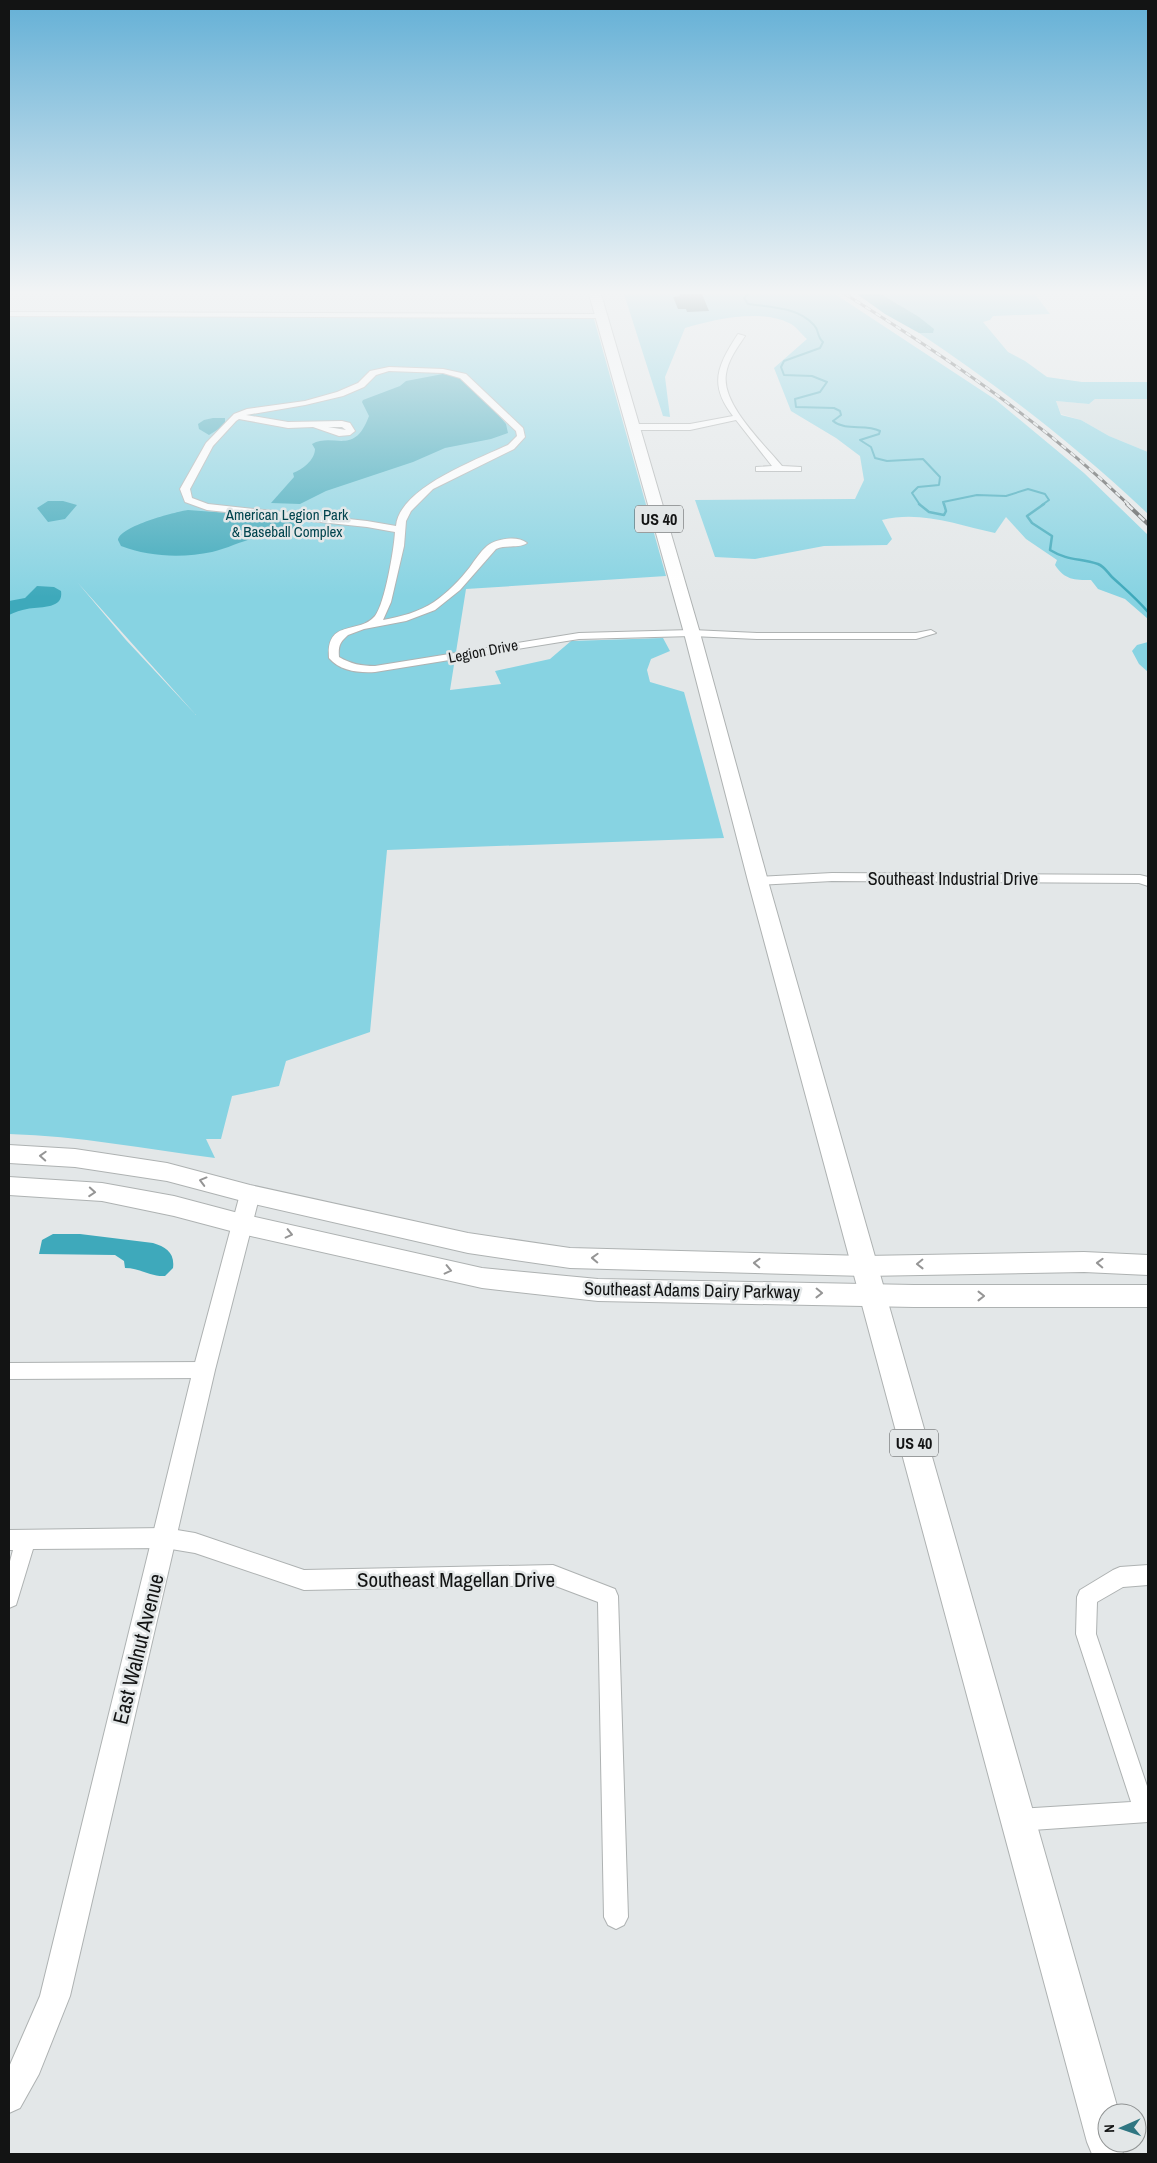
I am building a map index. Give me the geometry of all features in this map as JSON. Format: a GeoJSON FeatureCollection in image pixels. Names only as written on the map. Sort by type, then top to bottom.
{"type":"FeatureCollection","features":[{"type":"Feature","properties":{"kind":"main road","name":"US 40"},"geometry":{"type":"LineString","coordinates":[[624,395],[692,633],[758,881],[1097,2107]]}},
{"type":"Feature","properties":{"kind":"main road","name":"Southeast Adams Dairy Parkway"},"geometry":{"type":"LineString","coordinates":[[9,1154],[75,1158],[167,1172],[250,1194],[468,1243],[570,1258],[865,1266],[1084,1262],[1148,1265]]}},
{"type":"Feature","properties":{"kind":"main road","name":"Southeast Adams Dairy Parkway"},"geometry":{"type":"LineString","coordinates":[[9,1186],[102,1192],[174,1206],[242,1224],[482,1278],[598,1290],[1148,1296]]}},
{"type":"Feature","properties":{"kind":"street"},"geometry":{"type":"LineString","coordinates":[[336,395],[305,403],[253,410],[237,416],[209,445],[186,489],[188,500],[207,507],[367,524],[400,530]]}},
{"type":"Feature","properties":{"kind":"street"},"geometry":{"type":"LineString","coordinates":[[368,624],[379,618],[384,607],[399,546],[400,530],[407,510],[430,487],[449,476],[512,447],[521,438],[520,430],[484,395]]}},
{"type":"Feature","properties":{"kind":"street"},"geometry":{"type":"LineString","coordinates":[[725,395],[727,403],[779,469]]}},
{"type":"Feature","properties":{"kind":"street"},"geometry":{"type":"LineString","coordinates":[[633,427],[690,428],[737,415]]}},
{"type":"Feature","properties":{"kind":"street"},"geometry":{"type":"LineString","coordinates":[[237,416],[275,424],[317,426]]}},
{"type":"Feature","properties":{"kind":"street"},"geometry":{"type":"LineString","coordinates":[[759,469],[798,469]]}},
{"type":"Feature","properties":{"kind":"street"},"geometry":{"type":"LineString","coordinates":[[368,624],[395,621],[426,611],[452,593],[488,550],[503,543],[522,543]]}},
{"type":"Feature","properties":{"kind":"street","name":"Legion Drive"},"geometry":{"type":"LineString","coordinates":[[368,624],[344,632],[335,640],[332,650],[334,658],[346,666],[360,670],[375,670],[500,650],[553,639],[692,633]]}},
{"type":"Feature","properties":{"kind":"street"},"geometry":{"type":"LineString","coordinates":[[692,633],[828,637],[916,636],[931,633]]}},
{"type":"Feature","properties":{"kind":"street","name":"Southeast Industrial Drive"},"geometry":{"type":"LineString","coordinates":[[758,881],[832,877],[1140,879],[1148,882]]}},
{"type":"Feature","properties":{"kind":"street","name":"East Walnut Avenue"},"geometry":{"type":"LineString","coordinates":[[9,2097],[28,2063],[55,1996],[204,1370],[250,1194]]}},
{"type":"Feature","properties":{"kind":"street"},"geometry":{"type":"LineString","coordinates":[[9,1371],[204,1370]]}},
{"type":"Feature","properties":{"kind":"street"},"geometry":{"type":"LineString","coordinates":[[9,1598],[18,1540],[164,1538]]}},
{"type":"Feature","properties":{"kind":"street","name":"Southeast Magellan Drive"},"geometry":{"type":"LineString","coordinates":[[164,1538],[195,1543],[304,1580],[553,1575],[608,1596],[616,1917]]}},
{"type":"Feature","properties":{"kind":"street"},"geometry":{"type":"LineString","coordinates":[[1018,1820],[1145,1812],[1086,1634],[1087,1596],[1120,1577],[1148,1575]]}},
{"type":"Feature","properties":{"kind":"shaded area"},"geometry":{"type":"Polygon","coordinates":[[[376,395],[481,395],[506,424],[508,433],[491,439],[445,448],[413,462],[326,491],[300,504],[271,503],[294,477],[293,473],[304,467],[313,457],[315,449],[312,444],[328,440],[350,440],[357,436],[369,416],[362,402],[376,395]]]}},
{"type":"Feature","properties":{"kind":"shaded area"},"geometry":{"type":"Polygon","coordinates":[[[1095,399],[1148,399],[1148,452],[1109,436],[1081,420],[1061,414],[1056,401],[1089,404],[1095,399]]]}},
{"type":"Feature","properties":{"kind":"shaded area"},"geometry":{"type":"Polygon","coordinates":[[[213,418],[225,418],[225,425],[209,435],[199,429],[198,424],[213,418]]]}},
{"type":"Feature","properties":{"kind":"shaded area"},"geometry":{"type":"Polygon","coordinates":[[[48,501],[63,501],[77,505],[65,519],[48,522],[37,508],[48,501]]]}},
{"type":"Feature","properties":{"kind":"shaded area"},"geometry":{"type":"Polygon","coordinates":[[[188,510],[280,517],[293,521],[295,525],[292,533],[286,536],[263,536],[212,552],[178,556],[132,550],[121,546],[118,540],[121,535],[138,525],[188,510]]]}},
{"type":"Feature","properties":{"kind":"shaded area"},"geometry":{"type":"Polygon","coordinates":[[[37,586],[54,587],[61,591],[59,601],[50,606],[25,609],[9,615],[9,601],[25,598],[37,586]]]}},
{"type":"Feature","properties":{"kind":"shaded area"},"geometry":{"type":"Polygon","coordinates":[[[53,1234],[80,1234],[153,1243],[169,1251],[173,1258],[173,1268],[165,1276],[160,1276],[125,1268],[124,1261],[115,1255],[39,1254],[42,1240],[53,1234]]]}},
{"type":"Feature","properties":{"kind":"green space","name":"American Legion Park & Baseball Complex"},"geometry":{"type":"Polygon","coordinates":[[[9,395],[615,395],[666,576],[466,589],[450,690],[501,684],[495,671],[550,659],[571,641],[663,638],[670,651],[651,659],[647,670],[650,682],[684,692],[724,838],[387,850],[370,1032],[286,1061],[279,1086],[232,1096],[221,1139],[206,1139],[215,1158],[87,1140],[9,1134],[9,395]],[[78,583],[126,640],[196,715],[78,583]]]}},
{"type":"Feature","properties":{"kind":"green space"},"geometry":{"type":"Polygon","coordinates":[[[656,395],[667,395],[670,417],[663,416],[656,395]]]}},
{"type":"Feature","properties":{"kind":"green space"},"geometry":{"type":"Polygon","coordinates":[[[785,395],[988,395],[1084,473],[1148,535],[1148,619],[1125,599],[1098,589],[1091,580],[1070,578],[1062,574],[1055,565],[1057,560],[1026,539],[1006,517],[995,533],[939,520],[896,517],[882,520],[892,539],[887,545],[824,546],[755,559],[715,557],[695,500],[855,499],[864,480],[860,456],[836,438],[791,411],[785,395]]]}},
{"type":"Feature","properties":{"kind":"green space"},"geometry":{"type":"Polygon","coordinates":[[[1007,395],[1148,395],[1148,399],[1095,399],[1089,404],[1056,401],[1061,415],[1081,420],[1109,436],[1148,452],[1148,514],[1094,465],[1007,395]]]}},
{"type":"Feature","properties":{"kind":"green space"},"geometry":{"type":"Polygon","coordinates":[[[1148,642],[1148,672],[1139,664],[1132,651],[1137,645],[1148,642]]]}},
{"type":"Feature","properties":{"kind":"waterway"},"geometry":{"type":"LineString","coordinates":[[810,395],[795,399],[796,407],[834,408],[840,411],[841,415],[833,421],[838,424],[880,431],[879,434],[860,440],[871,447],[875,458],[887,461],[923,459],[940,477],[939,485],[918,487],[912,493],[920,505]]}},
{"type":"Feature","properties":{"kind":"waterway"},"geometry":{"type":"LineString","coordinates":[[944,505],[943,502],[977,495],[1006,496],[1028,489],[1045,494],[1049,500],[1042,505]]}},
{"type":"Feature","properties":{"kind":"waterway"},"geometry":{"type":"LineString","coordinates":[[920,505],[929,512],[944,515],[946,511],[944,504]]}},
{"type":"Feature","properties":{"kind":"waterway"},"geometry":{"type":"LineString","coordinates":[[1044,504],[1027,516],[1032,523],[1052,536],[1050,550],[1068,558],[1100,565],[1148,612]]}},
{"type":"Feature","properties":{"kind":"railway"},"geometry":{"type":"LineString","coordinates":[[997,395],[1063,446],[1129,505]]}},
{"type":"Feature","properties":{"kind":"railway"},"geometry":{"type":"LineString","coordinates":[[1127,504],[1148,524]]}}]}
